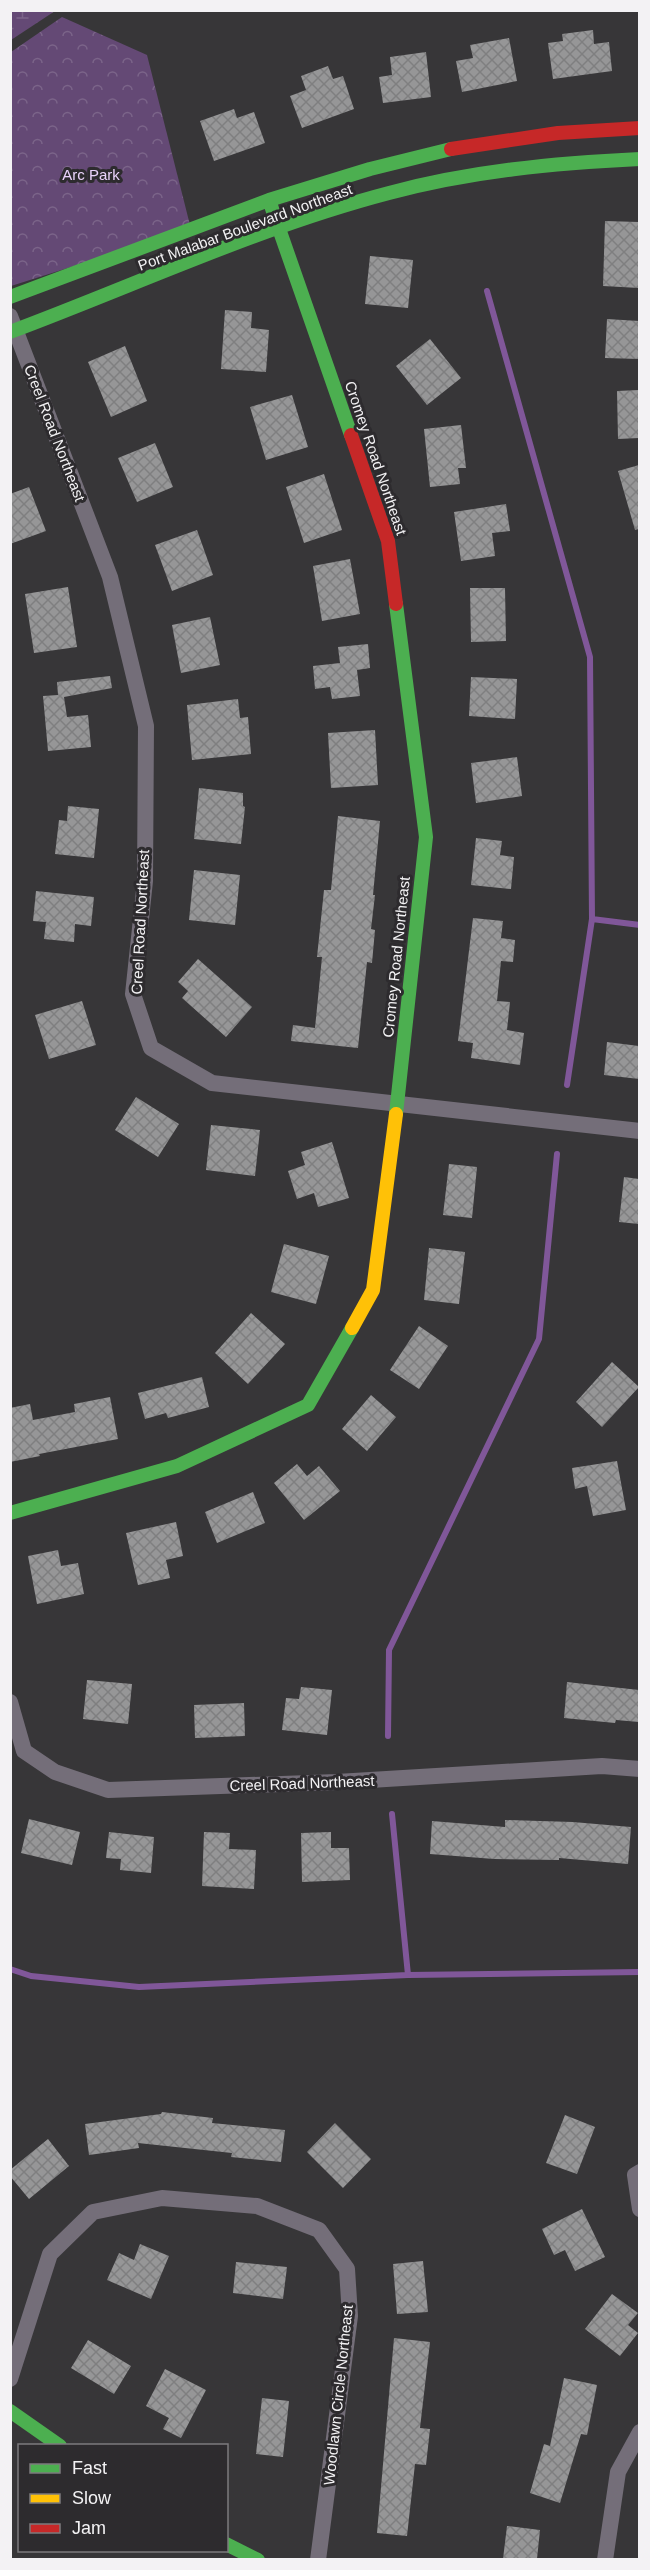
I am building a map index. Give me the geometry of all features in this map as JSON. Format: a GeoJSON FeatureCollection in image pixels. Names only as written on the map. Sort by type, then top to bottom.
{"type":"FeatureCollection","features":[{"type":"Feature","properties":{"kind":"street","name":"Port Malabar Boulevard Northeast"},"geometry":{"type":"LineString","coordinates":[[10,297],[269,200],[370,169],[441,151],[558,133],[639,128]]}},
{"type":"Feature","properties":{"kind":"street","name":"Port Malabar Boulevard Northeast"},"geometry":{"type":"LineString","coordinates":[[12,326],[280,229],[375,198],[445,180],[558,163],[639,159]]}},
{"type":"Feature","properties":{"kind":"street","name":"Cromey Road Northeast"},"geometry":{"type":"LineString","coordinates":[[10,1513],[177,1466],[308,1405],[373,1290],[397,1103],[426,837],[389,553],[384,530],[269,200]]}},
{"type":"Feature","properties":{"kind":"street","name":"Creel Road Northeast"},"geometry":{"type":"LineString","coordinates":[[12,326],[110,577],[146,726],[145,881],[133,994],[151,1048],[212,1083],[639,1131]]}},
{"type":"Feature","properties":{"kind":"street","name":"Creel Road Northeast"},"geometry":{"type":"LineString","coordinates":[[10,1702],[24,1751],[55,1772],[108,1790],[337,1782],[602,1766],[639,1769]]}},
{"type":"Feature","properties":{"kind":"street"},"geometry":{"type":"LineString","coordinates":[[639,2172],[635,2175],[639,2209]]}},
{"type":"Feature","properties":{"kind":"street","name":"Woodlawn Circle Northeast"},"geometry":{"type":"LineString","coordinates":[[10,2379],[50,2254],[93,2212],[162,2198],[257,2206],[319,2230],[347,2269],[350,2316],[318,2559]]}},
{"type":"Feature","properties":{"kind":"street"},"geometry":{"type":"LineString","coordinates":[[10,2411],[59,2444]]}},
{"type":"Feature","properties":{"kind":"street"},"geometry":{"type":"LineString","coordinates":[[605,2559],[618,2472],[639,2432]]}},
{"type":"Feature","properties":{"kind":"street"},"geometry":{"type":"LineString","coordinates":[[228,2545],[258,2559]]}},
{"type":"Feature","properties":{"kind":"green space"},"geometry":{"type":"Polygon","coordinates":[[[11,10],[55,10],[55,11],[11,40],[11,10]]]}},
{"type":"Feature","properties":{"kind":"green space","name":"Arc Park"},"geometry":{"type":"Polygon","coordinates":[[[62,17],[147,55],[191,229],[11,286],[11,52],[62,17]]]}},
{"type":"Feature","properties":{"kind":"building"},"geometry":{"type":"Polygon","coordinates":[[[593,30],[594,44],[609,42],[612,71],[553,79],[548,43],[563,41],[562,34],[593,30]]]}},
{"type":"Feature","properties":{"kind":"building"},"geometry":{"type":"Polygon","coordinates":[[[509,38],[517,81],[462,92],[456,61],[473,58],[470,45],[509,38]]]}},
{"type":"Feature","properties":{"kind":"building"},"geometry":{"type":"Polygon","coordinates":[[[426,52],[431,97],[383,103],[379,77],[392,75],[390,57],[426,52]]]}},
{"type":"Feature","properties":{"kind":"building"},"geometry":{"type":"Polygon","coordinates":[[[328,66],[333,79],[343,76],[354,109],[302,128],[290,96],[306,90],[301,76],[328,66]]]}},
{"type":"Feature","properties":{"kind":"building"},"geometry":{"type":"Polygon","coordinates":[[[234,109],[237,118],[254,112],[265,143],[214,161],[200,121],[234,109]]]}},
{"type":"Feature","properties":{"kind":"building"},"geometry":{"type":"Polygon","coordinates":[[[605,221],[639,222],[639,288],[603,286],[605,221]]]}},
{"type":"Feature","properties":{"kind":"building"},"geometry":{"type":"Polygon","coordinates":[[[370,256],[413,260],[408,308],[365,304],[370,256]]]}},
{"type":"Feature","properties":{"kind":"building"},"geometry":{"type":"Polygon","coordinates":[[[225,310],[252,312],[251,328],[269,330],[266,372],[221,369],[225,310]]]}},
{"type":"Feature","properties":{"kind":"building"},"geometry":{"type":"Polygon","coordinates":[[[607,319],[639,321],[639,359],[605,358],[607,319]]]}},
{"type":"Feature","properties":{"kind":"building"},"geometry":{"type":"Polygon","coordinates":[[[430,339],[461,378],[427,405],[396,366],[430,339]]]}},
{"type":"Feature","properties":{"kind":"building"},"geometry":{"type":"Polygon","coordinates":[[[125,346],[147,401],[111,417],[88,362],[125,346]]]}},
{"type":"Feature","properties":{"kind":"building"},"geometry":{"type":"Polygon","coordinates":[[[639,390],[639,438],[618,439],[617,391],[639,390]]]}},
{"type":"Feature","properties":{"kind":"building"},"geometry":{"type":"Polygon","coordinates":[[[292,395],[308,447],[266,460],[250,407],[292,395]]]}},
{"type":"Feature","properties":{"kind":"building"},"geometry":{"type":"Polygon","coordinates":[[[461,425],[466,468],[458,468],[460,484],[430,487],[424,429],[461,425]]]}},
{"type":"Feature","properties":{"kind":"building"},"geometry":{"type":"Polygon","coordinates":[[[155,443],[173,487],[137,502],[118,458],[155,443]]]}},
{"type":"Feature","properties":{"kind":"building"},"geometry":{"type":"Polygon","coordinates":[[[639,465],[639,529],[635,530],[618,471],[639,465]]]}},
{"type":"Feature","properties":{"kind":"building"},"geometry":{"type":"Polygon","coordinates":[[[324,474],[342,530],[304,543],[286,487],[324,474]]]}},
{"type":"Feature","properties":{"kind":"building"},"geometry":{"type":"Polygon","coordinates":[[[29,487],[46,531],[10,544],[10,494],[29,487]]]}},
{"type":"Feature","properties":{"kind":"building"},"geometry":{"type":"Polygon","coordinates":[[[506,504],[510,531],[492,533],[495,556],[461,561],[454,512],[506,504]]]}},
{"type":"Feature","properties":{"kind":"building"},"geometry":{"type":"Polygon","coordinates":[[[197,530],[213,575],[172,591],[155,545],[197,530]]]}},
{"type":"Feature","properties":{"kind":"building"},"geometry":{"type":"Polygon","coordinates":[[[350,559],[360,614],[322,621],[313,566],[350,559]]]}},
{"type":"Feature","properties":{"kind":"building"},"geometry":{"type":"Polygon","coordinates":[[[68,587],[77,647],[34,653],[25,594],[68,587]]]}},
{"type":"Feature","properties":{"kind":"building"},"geometry":{"type":"Polygon","coordinates":[[[470,588],[505,588],[506,641],[471,642],[470,588]]]}},
{"type":"Feature","properties":{"kind":"building"},"geometry":{"type":"Polygon","coordinates":[[[210,617],[220,665],[181,673],[172,625],[210,617]]]}},
{"type":"Feature","properties":{"kind":"building"},"geometry":{"type":"Polygon","coordinates":[[[368,644],[370,668],[357,670],[360,696],[332,699],[330,687],[315,689],[313,666],[340,663],[338,647],[368,644]]]}},
{"type":"Feature","properties":{"kind":"building"},"geometry":{"type":"Polygon","coordinates":[[[110,676],[112,688],[64,697],[67,717],[88,715],[91,747],[48,751],[43,696],[58,695],[57,682],[110,676]]]}},
{"type":"Feature","properties":{"kind":"building"},"geometry":{"type":"Polygon","coordinates":[[[471,677],[517,679],[515,719],[469,716],[471,677]]]}},
{"type":"Feature","properties":{"kind":"building"},"geometry":{"type":"Polygon","coordinates":[[[238,699],[240,718],[248,717],[251,754],[192,760],[187,705],[238,699]]]}},
{"type":"Feature","properties":{"kind":"building"},"geometry":{"type":"Polygon","coordinates":[[[375,730],[378,785],[331,788],[328,733],[375,730]]]}},
{"type":"Feature","properties":{"kind":"building"},"geometry":{"type":"Polygon","coordinates":[[[517,757],[522,796],[476,803],[471,763],[517,757]]]}},
{"type":"Feature","properties":{"kind":"building"},"geometry":{"type":"Polygon","coordinates":[[[199,788],[243,793],[243,806],[245,807],[241,844],[194,839],[199,788]]]}},
{"type":"Feature","properties":{"kind":"building"},"geometry":{"type":"Polygon","coordinates":[[[68,806],[99,809],[94,858],[55,854],[59,820],[67,821],[68,806]]]}},
{"type":"Feature","properties":{"kind":"building"},"geometry":{"type":"Polygon","coordinates":[[[338,816],[380,821],[371,929],[375,930],[372,963],[367,962],[358,1048],[291,1041],[293,1025],[315,1028],[322,957],[317,957],[324,890],[331,890],[338,816]]]}},
{"type":"Feature","properties":{"kind":"building"},"geometry":{"type":"Polygon","coordinates":[[[476,838],[502,841],[500,855],[514,857],[511,889],[471,885],[476,838]]]}},
{"type":"Feature","properties":{"kind":"building"},"geometry":{"type":"Polygon","coordinates":[[[194,870],[240,875],[235,925],[189,920],[194,870]]]}},
{"type":"Feature","properties":{"kind":"building"},"geometry":{"type":"Polygon","coordinates":[[[36,891],[94,897],[91,926],[75,924],[74,942],[44,939],[46,922],[33,921],[36,891]]]}},
{"type":"Feature","properties":{"kind":"building"},"geometry":{"type":"Polygon","coordinates":[[[473,918],[503,921],[501,938],[515,940],[513,962],[501,961],[497,1001],[510,1002],[507,1030],[524,1033],[520,1065],[471,1058],[473,1043],[458,1041],[473,918]]]}},
{"type":"Feature","properties":{"kind":"building"},"geometry":{"type":"Polygon","coordinates":[[[198,959],[252,1007],[226,1037],[182,998],[188,991],[178,982],[198,959]]]}},
{"type":"Feature","properties":{"kind":"building"},"geometry":{"type":"Polygon","coordinates":[[[82,1001],[96,1045],[49,1059],[35,1015],[82,1001]]]}},
{"type":"Feature","properties":{"kind":"building"},"geometry":{"type":"Polygon","coordinates":[[[607,1042],[639,1046],[639,1079],[604,1075],[607,1042]]]}},
{"type":"Feature","properties":{"kind":"building"},"geometry":{"type":"Polygon","coordinates":[[[136,1097],[179,1124],[158,1157],[115,1130],[136,1097]]]}},
{"type":"Feature","properties":{"kind":"building"},"geometry":{"type":"Polygon","coordinates":[[[211,1125],[260,1130],[255,1176],[206,1170],[211,1125]]]}},
{"type":"Feature","properties":{"kind":"building"},"geometry":{"type":"Polygon","coordinates":[[[332,1142],[349,1198],[318,1207],[314,1193],[297,1199],[288,1171],[305,1165],[301,1152],[332,1142]]]}},
{"type":"Feature","properties":{"kind":"building"},"geometry":{"type":"Polygon","coordinates":[[[449,1164],[477,1167],[472,1218],[443,1215],[449,1164]]]}},
{"type":"Feature","properties":{"kind":"building"},"geometry":{"type":"Polygon","coordinates":[[[624,1177],[639,1179],[639,1224],[619,1222],[624,1177]]]}},
{"type":"Feature","properties":{"kind":"building"},"geometry":{"type":"Polygon","coordinates":[[[284,1244],[329,1256],[316,1304],[271,1292],[284,1244]]]}},
{"type":"Feature","properties":{"kind":"building"},"geometry":{"type":"Polygon","coordinates":[[[429,1248],[465,1252],[459,1304],[424,1300],[429,1248]]]}},
{"type":"Feature","properties":{"kind":"building"},"geometry":{"type":"Polygon","coordinates":[[[251,1313],[285,1344],[248,1384],[215,1353],[251,1313]]]}},
{"type":"Feature","properties":{"kind":"building"},"geometry":{"type":"Polygon","coordinates":[[[419,1326],[448,1346],[419,1389],[390,1370],[419,1326]]]}},
{"type":"Feature","properties":{"kind":"building"},"geometry":{"type":"Polygon","coordinates":[[[612,1362],[639,1387],[602,1427],[576,1402],[612,1362]]]}},
{"type":"Feature","properties":{"kind":"building"},"geometry":{"type":"Polygon","coordinates":[[[202,1377],[209,1407],[168,1418],[166,1413],[145,1419],[138,1393],[202,1377]]]}},
{"type":"Feature","properties":{"kind":"building"},"geometry":{"type":"Polygon","coordinates":[[[371,1395],[396,1417],[367,1451],[342,1429],[371,1395]]]}},
{"type":"Feature","properties":{"kind":"building"},"geometry":{"type":"Polygon","coordinates":[[[110,1397],[118,1439],[10,1462],[10,1408],[30,1404],[33,1420],[75,1412],[74,1404],[110,1397]]]}},
{"type":"Feature","properties":{"kind":"building"},"geometry":{"type":"Polygon","coordinates":[[[617,1461],[626,1510],[593,1516],[587,1486],[575,1489],[572,1468],[617,1461]]]}},
{"type":"Feature","properties":{"kind":"building"},"geometry":{"type":"Polygon","coordinates":[[[297,1464],[307,1476],[319,1466],[340,1491],[304,1520],[274,1483],[297,1464]]]}},
{"type":"Feature","properties":{"kind":"building"},"geometry":{"type":"Polygon","coordinates":[[[253,1492],[265,1523],[217,1543],[205,1512],[253,1492]]]}},
{"type":"Feature","properties":{"kind":"building"},"geometry":{"type":"Polygon","coordinates":[[[176,1522],[183,1556],[166,1560],[170,1578],[138,1585],[126,1533],[176,1522]]]}},
{"type":"Feature","properties":{"kind":"building"},"geometry":{"type":"Polygon","coordinates":[[[58,1550],[61,1566],[78,1563],[84,1594],[37,1604],[28,1556],[58,1550]]]}},
{"type":"Feature","properties":{"kind":"building"},"geometry":{"type":"Polygon","coordinates":[[[87,1680],[132,1684],[128,1724],[83,1719],[87,1680]]]}},
{"type":"Feature","properties":{"kind":"building"},"geometry":{"type":"Polygon","coordinates":[[[567,1682],[639,1690],[639,1722],[616,1720],[615,1723],[564,1718],[567,1682]]]}},
{"type":"Feature","properties":{"kind":"building"},"geometry":{"type":"Polygon","coordinates":[[[301,1687],[332,1690],[327,1735],[282,1730],[286,1698],[299,1699],[301,1687]]]}},
{"type":"Feature","properties":{"kind":"building"},"geometry":{"type":"Polygon","coordinates":[[[244,1703],[245,1736],[195,1738],[194,1705],[244,1703]]]}},
{"type":"Feature","properties":{"kind":"building"},"geometry":{"type":"Polygon","coordinates":[[[29,1819],[80,1832],[72,1865],[21,1853],[29,1819]]]}},
{"type":"Feature","properties":{"kind":"building"},"geometry":{"type":"Polygon","coordinates":[[[505,1820],[631,1827],[628,1864],[559,1858],[559,1860],[494,1859],[430,1854],[432,1821],[505,1827],[505,1820]]]}},
{"type":"Feature","properties":{"kind":"building"},"geometry":{"type":"Polygon","coordinates":[[[109,1832],[154,1837],[151,1873],[120,1870],[121,1859],[106,1858],[109,1832]]]}},
{"type":"Feature","properties":{"kind":"building"},"geometry":{"type":"Polygon","coordinates":[[[204,1832],[230,1833],[229,1849],[256,1850],[254,1889],[202,1886],[204,1832]]]}},
{"type":"Feature","properties":{"kind":"building"},"geometry":{"type":"Polygon","coordinates":[[[331,1832],[331,1848],[349,1848],[350,1880],[302,1882],[301,1833],[331,1832]]]}},
{"type":"Feature","properties":{"kind":"building"},"geometry":{"type":"Polygon","coordinates":[[[162,2112],[213,2118],[212,2123],[285,2130],[281,2162],[231,2157],[232,2153],[138,2143],[139,2148],[89,2155],[85,2124],[161,2114],[162,2112]]]}},
{"type":"Feature","properties":{"kind":"building"},"geometry":{"type":"Polygon","coordinates":[[[565,2115],[595,2127],[577,2174],[546,2163],[565,2115]]]}},
{"type":"Feature","properties":{"kind":"building"},"geometry":{"type":"Polygon","coordinates":[[[335,2123],[371,2159],[343,2188],[307,2152],[335,2123]]]}},
{"type":"Feature","properties":{"kind":"building"},"geometry":{"type":"Polygon","coordinates":[[[48,2139],[69,2166],[29,2199],[10,2176],[10,2170],[48,2139]]]}},
{"type":"Feature","properties":{"kind":"building"},"geometry":{"type":"Polygon","coordinates":[[[582,2209],[605,2257],[575,2271],[565,2250],[554,2255],[542,2229],[582,2209]]]}},
{"type":"Feature","properties":{"kind":"building"},"geometry":{"type":"Polygon","coordinates":[[[140,2244],[169,2256],[151,2299],[107,2280],[119,2253],[134,2260],[140,2244]]]}},
{"type":"Feature","properties":{"kind":"building"},"geometry":{"type":"Polygon","coordinates":[[[423,2261],[428,2312],[397,2314],[393,2264],[423,2261]]]}},
{"type":"Feature","properties":{"kind":"building"},"geometry":{"type":"Polygon","coordinates":[[[236,2262],[287,2267],[283,2299],[233,2293],[236,2262]]]}},
{"type":"Feature","properties":{"kind":"building"},"geometry":{"type":"Polygon","coordinates":[[[612,2294],[638,2313],[628,2325],[638,2333],[620,2356],[585,2329],[612,2294]]]}},
{"type":"Feature","properties":{"kind":"building"},"geometry":{"type":"Polygon","coordinates":[[[394,2338],[430,2342],[420,2428],[430,2429],[426,2465],[415,2464],[407,2536],[377,2533],[394,2338]]]}},
{"type":"Feature","properties":{"kind":"building"},"geometry":{"type":"Polygon","coordinates":[[[88,2340],[131,2366],[114,2394],[71,2368],[88,2340]]]}},
{"type":"Feature","properties":{"kind":"building"},"geometry":{"type":"Polygon","coordinates":[[[165,2369],[206,2390],[181,2438],[163,2429],[169,2418],[146,2406],[165,2369]]]}},
{"type":"Feature","properties":{"kind":"building"},"geometry":{"type":"Polygon","coordinates":[[[564,2378],[597,2385],[587,2435],[581,2434],[560,2503],[530,2493],[544,2444],[550,2446],[564,2378]]]}},
{"type":"Feature","properties":{"kind":"building"},"geometry":{"type":"Polygon","coordinates":[[[262,2398],[289,2401],[283,2457],[256,2454],[262,2398]]]}},
{"type":"Feature","properties":{"kind":"building"},"geometry":{"type":"Polygon","coordinates":[[[507,2526],[540,2530],[537,2559],[503,2559],[507,2526]]]}},
{"type":"Feature","properties":{"kind":"waterway"},"geometry":{"type":"LineString","coordinates":[[487,291],[590,657],[592,919],[567,1085]]}},
{"type":"Feature","properties":{"kind":"waterway"},"geometry":{"type":"LineString","coordinates":[[592,919],[640,925]]}},
{"type":"Feature","properties":{"kind":"waterway"},"geometry":{"type":"LineString","coordinates":[[388,1736],[389,1650],[539,1339],[557,1154]]}},
{"type":"Feature","properties":{"kind":"waterway"},"geometry":{"type":"LineString","coordinates":[[392,1814],[408,1975]]}},
{"type":"Feature","properties":{"kind":"waterway"},"geometry":{"type":"LineString","coordinates":[[10,1969],[31,1976],[139,1987],[408,1975],[640,1972]]}},
{"type":"Feature","properties":{"kind":"traffic: fast"},"geometry":{"type":"LineString","coordinates":[[10,297],[269,200],[370,169],[451,149]]}},
{"type":"Feature","properties":{"kind":"traffic: fast"},"geometry":{"type":"LineString","coordinates":[[10,332],[293,222],[389,193],[420,185],[513,169],[640,159]]}},
{"type":"Feature","properties":{"kind":"traffic: fast"},"geometry":{"type":"LineString","coordinates":[[269,200],[351,435]]}},
{"type":"Feature","properties":{"kind":"traffic: fast"},"geometry":{"type":"LineString","coordinates":[[396,604],[426,837],[396,1114]]}},
{"type":"Feature","properties":{"kind":"traffic: fast"},"geometry":{"type":"LineString","coordinates":[[10,1513],[177,1466],[308,1405],[352,1328]]}},
{"type":"Feature","properties":{"kind":"traffic: fast"},"geometry":{"type":"LineString","coordinates":[[10,2411],[57,2444]]}},
{"type":"Feature","properties":{"kind":"traffic: fast"},"geometry":{"type":"LineString","coordinates":[[228,2545],[258,2560]]}},
{"type":"Feature","properties":{"kind":"traffic: slow"},"geometry":{"type":"LineString","coordinates":[[352,1328],[373,1290],[396,1114]]}},
{"type":"Feature","properties":{"kind":"traffic: jam"},"geometry":{"type":"LineString","coordinates":[[451,149],[558,133],[640,128]]}},
{"type":"Feature","properties":{"kind":"traffic: jam"},"geometry":{"type":"LineString","coordinates":[[351,435],[388,541],[396,604]]}}]}
